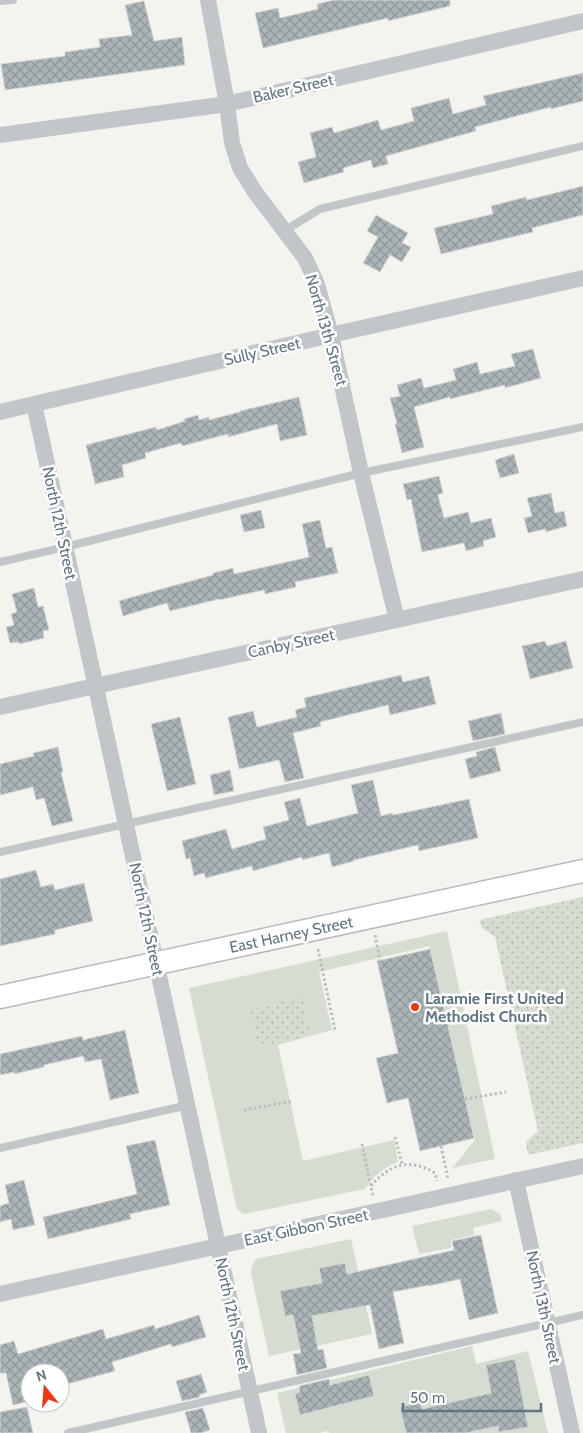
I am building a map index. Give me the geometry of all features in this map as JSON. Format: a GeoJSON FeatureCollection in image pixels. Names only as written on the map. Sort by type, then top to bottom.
{"type":"FeatureCollection","features":[{"type":"Feature","properties":{"kind":"main road","name":"East Harney Street"},"geometry":{"type":"LineString","coordinates":[[0,997],[583,871]]}},
{"type":"Feature","properties":{"kind":"street","name":"North 13th Street"},"geometry":{"type":"LineString","coordinates":[[208,0],[227,104],[232,143],[240,168],[255,192],[305,258],[317,284],[332,334],[361,473],[397,620]]}},
{"type":"Feature","properties":{"kind":"street","name":"Baker Street"},"geometry":{"type":"LineString","coordinates":[[0,135],[227,104],[583,21]]}},
{"type":"Feature","properties":{"kind":"street","name":"Sully Street"},"geometry":{"type":"LineString","coordinates":[[0,412],[332,334],[583,278]]}},
{"type":"Feature","properties":{"kind":"street","name":"North 12th Street"},"geometry":{"type":"LineString","coordinates":[[34,404],[260,1433]]}},
{"type":"Feature","properties":{"kind":"street","name":"Canby Street"},"geometry":{"type":"LineString","coordinates":[[0,708],[583,579]]}},
{"type":"Feature","properties":{"kind":"street","name":"East Gibbon Street"},"geometry":{"type":"LineString","coordinates":[[0,1294],[583,1166]]}},
{"type":"Feature","properties":{"kind":"street","name":"North 13th Street"},"geometry":{"type":"LineString","coordinates":[[516,1180],[572,1433]]}},
{"type":"Feature","properties":{"kind":"lane"},"geometry":{"type":"LineString","coordinates":[[0,1],[14,0]]}},
{"type":"Feature","properties":{"kind":"lane"},"geometry":{"type":"LineString","coordinates":[[284,231],[320,209],[583,146]]}},
{"type":"Feature","properties":{"kind":"lane"},"geometry":{"type":"LineString","coordinates":[[0,562],[361,473],[583,427]]}},
{"type":"Feature","properties":{"kind":"lane"},"geometry":{"type":"LineString","coordinates":[[0,852],[583,722]]}},
{"type":"Feature","properties":{"kind":"lane"},"geometry":{"type":"LineString","coordinates":[[0,1148],[188,1105]]}},
{"type":"Feature","properties":{"kind":"lane"},"geometry":{"type":"LineString","coordinates":[[68,1433],[583,1315]]}},
{"type":"Feature","properties":{"kind":"path"},"geometry":{"type":"LineString","coordinates":[[372,917],[380,960]]}},
{"type":"Feature","properties":{"kind":"path"},"geometry":{"type":"LineString","coordinates":[[320,958],[335,1030]]}},
{"type":"Feature","properties":{"kind":"path"},"geometry":{"type":"LineString","coordinates":[[465,1099],[506,1092]]}},
{"type":"Feature","properties":{"kind":"path"},"geometry":{"type":"LineString","coordinates":[[244,1110],[293,1101]]}},
{"type":"Feature","properties":{"kind":"path"},"geometry":{"type":"LineString","coordinates":[[395,1137],[402,1164]]}},
{"type":"Feature","properties":{"kind":"path"},"geometry":{"type":"LineString","coordinates":[[362,1144],[376,1211]]}},
{"type":"Feature","properties":{"kind":"path"},"geometry":{"type":"LineString","coordinates":[[441,1146],[446,1196]]}},
{"type":"Feature","properties":{"kind":"path"},"geometry":{"type":"LineString","coordinates":[[371,1186],[379,1176],[402,1164],[420,1166],[435,1174],[446,1196]]}},
{"type":"Feature","properties":{"kind":"shaded area"},"geometry":{"type":"Polygon","coordinates":[[[583,897],[583,1143],[528,1155],[526,1142],[538,1131],[495,937],[482,928],[479,920],[583,897]]]}},
{"type":"Feature","properties":{"kind":"shaded area"},"geometry":{"type":"Polygon","coordinates":[[[447,931],[495,1159],[452,1168],[475,1140],[429,946],[319,972],[332,1030],[278,1045],[303,1161],[394,1140],[398,1162],[379,1172],[365,1189],[244,1214],[239,1211],[236,1206],[189,988],[447,931]]]}},
{"type":"Feature","properties":{"kind":"shaded area"},"geometry":{"type":"Polygon","coordinates":[[[302,997],[311,1035],[259,1048],[250,1010],[302,997]]]}},
{"type":"Feature","properties":{"kind":"shaded area"},"geometry":{"type":"Polygon","coordinates":[[[491,1209],[500,1214],[502,1221],[473,1228],[474,1235],[451,1240],[451,1248],[419,1254],[412,1226],[491,1209]]]}},
{"type":"Feature","properties":{"kind":"shaded area"},"geometry":{"type":"Polygon","coordinates":[[[351,1239],[372,1334],[269,1356],[251,1274],[251,1268],[256,1259],[351,1239]]]}},
{"type":"Feature","properties":{"kind":"shaded area"},"geometry":{"type":"Polygon","coordinates":[[[472,1346],[476,1364],[528,1351],[548,1433],[329,1433],[328,1431],[318,1433],[286,1433],[277,1393],[472,1346]]]}},
{"type":"Feature","properties":{"kind":"building"},"geometry":{"type":"Polygon","coordinates":[[[334,0],[450,0],[450,6],[388,21],[388,18],[263,48],[255,13],[278,8],[280,18],[318,9],[317,4],[334,0]]]}},
{"type":"Feature","properties":{"kind":"building"},"geometry":{"type":"Polygon","coordinates":[[[144,1],[154,41],[182,37],[185,65],[5,90],[1,64],[65,56],[65,52],[100,47],[99,39],[132,35],[125,5],[144,1]]]}},
{"type":"Feature","properties":{"kind":"building"},"geometry":{"type":"Polygon","coordinates":[[[583,73],[583,101],[551,109],[551,107],[475,127],[476,131],[386,156],[388,164],[373,168],[371,160],[343,168],[344,172],[304,183],[298,162],[316,157],[310,133],[332,127],[334,133],[378,120],[381,130],[414,121],[411,108],[449,98],[453,114],[486,105],[483,96],[583,73]]]}},
{"type":"Feature","properties":{"kind":"building"},"geometry":{"type":"Polygon","coordinates":[[[583,186],[583,215],[532,228],[533,232],[441,254],[434,228],[493,214],[491,206],[526,197],[527,200],[583,186]]]}},
{"type":"Feature","properties":{"kind":"building"},"geometry":{"type":"Polygon","coordinates":[[[376,215],[408,233],[402,243],[411,247],[402,262],[390,255],[380,272],[363,263],[378,237],[367,231],[376,215]]]}},
{"type":"Feature","properties":{"kind":"building"},"geometry":{"type":"Polygon","coordinates":[[[533,349],[541,378],[505,388],[505,385],[450,399],[450,397],[414,407],[424,447],[402,453],[390,398],[400,396],[397,385],[421,378],[424,388],[456,380],[453,369],[477,362],[480,374],[515,366],[511,354],[533,349]]]}},
{"type":"Feature","properties":{"kind":"building"},"geometry":{"type":"Polygon","coordinates":[[[299,397],[307,435],[280,441],[277,424],[228,437],[228,434],[182,446],[181,443],[145,453],[146,458],[122,465],[124,477],[95,484],[86,445],[156,427],[157,430],[198,415],[199,420],[209,417],[209,420],[299,397]]]}},
{"type":"Feature","properties":{"kind":"building"},"geometry":{"type":"Polygon","coordinates":[[[514,454],[519,473],[500,478],[495,460],[514,454]]]}},
{"type":"Feature","properties":{"kind":"building"},"geometry":{"type":"Polygon","coordinates":[[[439,476],[443,493],[438,495],[444,518],[468,512],[471,523],[491,518],[496,537],[483,541],[484,546],[466,551],[464,543],[422,552],[411,499],[407,500],[403,484],[439,476]]]}},
{"type":"Feature","properties":{"kind":"building"},"geometry":{"type":"Polygon","coordinates":[[[551,493],[555,513],[564,511],[567,526],[546,532],[545,529],[528,533],[524,518],[532,516],[527,498],[551,493]]]}},
{"type":"Feature","properties":{"kind":"building"},"geometry":{"type":"Polygon","coordinates":[[[261,510],[265,528],[244,532],[240,515],[261,510]]]}},
{"type":"Feature","properties":{"kind":"building"},"geometry":{"type":"Polygon","coordinates":[[[320,520],[326,548],[332,547],[338,573],[295,582],[296,587],[265,594],[264,590],[170,611],[167,603],[123,616],[119,601],[233,568],[234,574],[309,557],[302,524],[320,520]]]}},
{"type":"Feature","properties":{"kind":"building"},"geometry":{"type":"Polygon","coordinates":[[[34,588],[38,607],[43,606],[49,630],[43,631],[44,638],[19,644],[19,642],[10,643],[6,627],[14,625],[11,614],[17,612],[12,594],[34,588]]]}},
{"type":"Feature","properties":{"kind":"building"},"geometry":{"type":"Polygon","coordinates":[[[545,641],[547,646],[566,641],[573,668],[530,679],[522,646],[545,641]]]}},
{"type":"Feature","properties":{"kind":"building"},"geometry":{"type":"Polygon","coordinates":[[[401,675],[403,682],[429,676],[436,704],[390,715],[388,705],[320,722],[321,726],[293,733],[304,778],[285,782],[279,760],[239,769],[228,717],[253,711],[257,727],[297,717],[295,710],[306,707],[304,698],[401,675]]]}},
{"type":"Feature","properties":{"kind":"building"},"geometry":{"type":"Polygon","coordinates":[[[501,713],[505,734],[473,741],[468,721],[501,713]]]}},
{"type":"Feature","properties":{"kind":"building"},"geometry":{"type":"Polygon","coordinates":[[[180,717],[196,784],[167,791],[151,724],[180,717]]]}},
{"type":"Feature","properties":{"kind":"building"},"geometry":{"type":"Polygon","coordinates":[[[58,747],[63,772],[61,772],[73,821],[52,826],[44,798],[36,800],[33,787],[0,795],[0,764],[34,756],[33,753],[58,747]]]}},
{"type":"Feature","properties":{"kind":"building"},"geometry":{"type":"Polygon","coordinates":[[[495,747],[501,771],[470,779],[465,759],[477,756],[476,752],[495,747]]]}},
{"type":"Feature","properties":{"kind":"building"},"geometry":{"type":"Polygon","coordinates":[[[230,770],[234,791],[214,795],[210,775],[230,770]]]}},
{"type":"Feature","properties":{"kind":"building"},"geometry":{"type":"Polygon","coordinates":[[[373,780],[381,816],[469,799],[478,838],[419,851],[418,845],[332,867],[329,853],[302,860],[302,857],[253,871],[252,866],[206,878],[204,873],[194,876],[190,858],[186,859],[182,841],[226,829],[232,849],[266,839],[263,827],[289,820],[284,802],[300,798],[307,826],[358,813],[351,785],[373,780]]]}},
{"type":"Feature","properties":{"kind":"building"},"geometry":{"type":"Polygon","coordinates":[[[36,870],[41,887],[53,884],[55,890],[84,883],[93,921],[55,930],[55,934],[0,946],[0,879],[36,870]]]}},
{"type":"Feature","properties":{"kind":"building","name":"Laramie First United Methodist Church"},"geometry":{"type":"Polygon","coordinates":[[[430,949],[474,1138],[420,1151],[408,1098],[387,1103],[376,1058],[398,1053],[377,961],[430,949]]]}},
{"type":"Feature","properties":{"kind":"building"},"geometry":{"type":"Polygon","coordinates":[[[125,1030],[139,1093],[110,1100],[101,1059],[85,1062],[83,1056],[14,1074],[14,1072],[0,1075],[0,1054],[82,1036],[83,1040],[125,1030]]]}},
{"type":"Feature","properties":{"kind":"building"},"geometry":{"type":"Polygon","coordinates":[[[155,1140],[170,1205],[130,1214],[131,1219],[48,1239],[43,1217],[137,1194],[126,1146],[155,1140]]]}},
{"type":"Feature","properties":{"kind":"building"},"geometry":{"type":"Polygon","coordinates":[[[24,1180],[35,1225],[13,1230],[11,1219],[0,1222],[0,1206],[9,1203],[5,1185],[24,1180]]]}},
{"type":"Feature","properties":{"kind":"building"},"geometry":{"type":"Polygon","coordinates":[[[481,1235],[498,1313],[469,1320],[460,1279],[393,1292],[404,1343],[379,1349],[370,1305],[312,1316],[318,1350],[323,1349],[327,1368],[297,1375],[293,1354],[301,1353],[293,1315],[285,1316],[280,1291],[322,1283],[319,1268],[345,1263],[347,1274],[454,1250],[452,1241],[481,1235]]]}},
{"type":"Feature","properties":{"kind":"building"},"geometry":{"type":"Polygon","coordinates":[[[199,1315],[206,1337],[172,1347],[171,1344],[112,1362],[115,1371],[70,1383],[70,1363],[20,1363],[20,1403],[13,1405],[6,1373],[0,1373],[0,1345],[14,1341],[18,1354],[103,1329],[106,1339],[154,1325],[155,1329],[199,1315]]]}},
{"type":"Feature","properties":{"kind":"building"},"geometry":{"type":"Polygon","coordinates":[[[515,1359],[528,1427],[499,1432],[498,1426],[466,1433],[406,1433],[400,1407],[421,1402],[422,1409],[491,1393],[486,1365],[515,1359]]]}},
{"type":"Feature","properties":{"kind":"building"},"geometry":{"type":"Polygon","coordinates":[[[201,1374],[207,1392],[199,1395],[200,1397],[182,1401],[176,1381],[201,1374]]]}},
{"type":"Feature","properties":{"kind":"building"},"geometry":{"type":"Polygon","coordinates":[[[369,1375],[374,1396],[300,1415],[295,1394],[300,1392],[299,1386],[329,1379],[330,1385],[369,1375]]]}},
{"type":"Feature","properties":{"kind":"building"},"geometry":{"type":"Polygon","coordinates":[[[20,1408],[20,1413],[28,1413],[33,1433],[0,1433],[0,1412],[20,1408]]]}},
{"type":"Feature","properties":{"kind":"building"},"geometry":{"type":"Polygon","coordinates":[[[203,1408],[210,1430],[201,1433],[191,1433],[185,1412],[203,1408]]]}},
{"type":"Feature","properties":{"kind":"place","name":"Laramie First United Methodist Church"},"geometry":{"type":"Point","coordinates":[415,1007]}}]}
